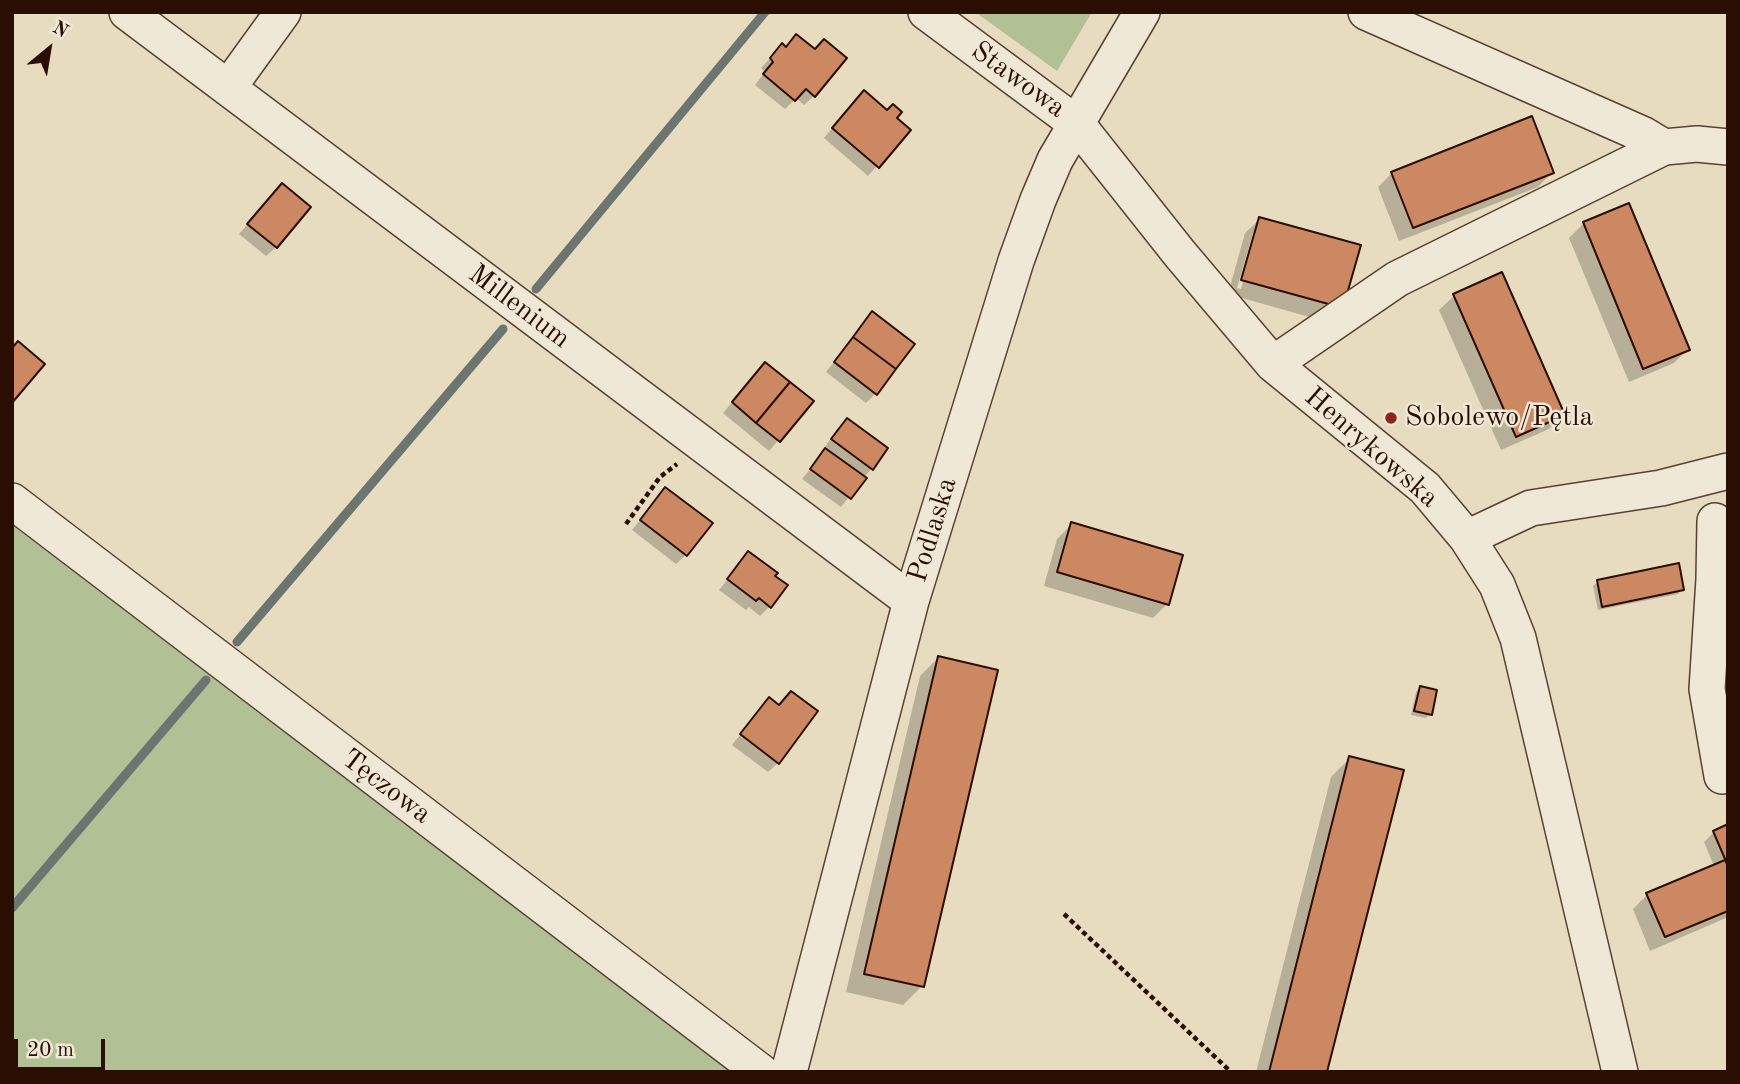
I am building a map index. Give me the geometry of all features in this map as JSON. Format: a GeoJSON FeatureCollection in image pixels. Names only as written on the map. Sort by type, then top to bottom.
{"type":"FeatureCollection","features":[{"type":"Feature","properties":{"kind":"street","name":"Millenium"},"geometry":{"type":"LineString","coordinates":[[127,12],[911,601]]}},
{"type":"Feature","properties":{"kind":"street"},"geometry":{"type":"LineString","coordinates":[[228,88],[283,12]]}},
{"type":"Feature","properties":{"kind":"street","name":"Stawowa"},"geometry":{"type":"LineString","coordinates":[[926,12],[1077,124]]}},
{"type":"Feature","properties":{"kind":"street","name":"Podlaska"},"geometry":{"type":"LineString","coordinates":[[789,1072],[911,601],[1020,249],[1055,160],[1142,12]]}},
{"type":"Feature","properties":{"kind":"street"},"geometry":{"type":"LineString","coordinates":[[1366,12],[1644,135],[1664,147]]}},
{"type":"Feature","properties":{"kind":"street","name":"Henrykowska"},"geometry":{"type":"LineString","coordinates":[[1077,124],[1180,254],[1273,364],[1425,488],[1467,538],[1497,585],[1518,638],[1620,1072]]}},
{"type":"Feature","properties":{"kind":"street"},"geometry":{"type":"LineString","coordinates":[[1273,364],[1397,279],[1664,147],[1697,144],[1728,146]]}},
{"type":"Feature","properties":{"kind":"street"},"geometry":{"type":"LineString","coordinates":[[1467,538],[1531,508],[1661,488],[1728,471]]}},
{"type":"Feature","properties":{"kind":"street"},"geometry":{"type":"LineString","coordinates":[[1661,488],[1721,524],[1714,579],[1707,689],[1723,776]]}},
{"type":"Feature","properties":{"kind":"street","name":"Tęczowa"},"geometry":{"type":"LineString","coordinates":[[12,501],[761,1072]]}},
{"type":"Feature","properties":{"kind":"path"},"geometry":{"type":"LineString","coordinates":[[626,524],[660,477],[703,444]]}},
{"type":"Feature","properties":{"kind":"path"},"geometry":{"type":"LineString","coordinates":[[1064,914],[1231,1072]]}},
{"type":"Feature","properties":{"kind":"green space"},"geometry":{"type":"Polygon","coordinates":[[[975,12],[1092,12],[1057,71],[975,12]]]}},
{"type":"Feature","properties":{"kind":"green space"},"geometry":{"type":"Polygon","coordinates":[[[12,524],[732,1072],[12,1072],[12,524]]]}},
{"type":"Feature","properties":{"kind":"building"},"geometry":{"type":"Polygon","coordinates":[[[796,34],[815,49],[824,39],[847,58],[815,97],[806,89],[795,101],[763,74],[773,62],[770,58],[782,43],[786,47],[796,34]]]}},
{"type":"Feature","properties":{"kind":"building"},"geometry":{"type":"Polygon","coordinates":[[[864,90],[887,110],[893,104],[902,112],[897,118],[911,130],[879,168],[832,128],[864,90]]]}},
{"type":"Feature","properties":{"kind":"building"},"geometry":{"type":"Polygon","coordinates":[[[1532,116],[1554,173],[1413,228],[1391,172],[1532,116]]]}},
{"type":"Feature","properties":{"kind":"building"},"geometry":{"type":"Polygon","coordinates":[[[282,183],[311,207],[277,248],[247,224],[282,183]]]}},
{"type":"Feature","properties":{"kind":"building"},"geometry":{"type":"Polygon","coordinates":[[[1629,203],[1690,350],[1643,369],[1583,222],[1629,203]]]}},
{"type":"Feature","properties":{"kind":"building"},"geometry":{"type":"Polygon","coordinates":[[[1259,217],[1361,245],[1343,308],[1241,280],[1259,217]]]}},
{"type":"Feature","properties":{"kind":"building"},"geometry":{"type":"Polygon","coordinates":[[[1502,272],[1565,415],[1516,437],[1453,294],[1502,272]]]}},
{"type":"Feature","properties":{"kind":"building"},"geometry":{"type":"Polygon","coordinates":[[[872,311],[915,344],[896,369],[853,337],[872,311]]]}},
{"type":"Feature","properties":{"kind":"building"},"geometry":{"type":"Polygon","coordinates":[[[853,337],[896,369],[877,395],[834,362],[853,337]]]}},
{"type":"Feature","properties":{"kind":"building"},"geometry":{"type":"Polygon","coordinates":[[[18,341],[45,364],[12,403],[12,348],[18,341]]]}},
{"type":"Feature","properties":{"kind":"building"},"geometry":{"type":"Polygon","coordinates":[[[765,362],[790,382],[756,423],[732,402],[765,362]]]}},
{"type":"Feature","properties":{"kind":"building"},"geometry":{"type":"Polygon","coordinates":[[[790,382],[814,401],[780,442],[756,423],[790,382]]]}},
{"type":"Feature","properties":{"kind":"building"},"geometry":{"type":"Polygon","coordinates":[[[847,418],[888,448],[873,470],[831,439],[847,418]]]}},
{"type":"Feature","properties":{"kind":"building"},"geometry":{"type":"Polygon","coordinates":[[[825,448],[867,478],[851,499],[810,469],[825,448]]]}},
{"type":"Feature","properties":{"kind":"building"},"geometry":{"type":"Polygon","coordinates":[[[665,487],[713,523],[687,556],[640,520],[665,487]]]}},
{"type":"Feature","properties":{"kind":"building"},"geometry":{"type":"Polygon","coordinates":[[[1071,522],[1183,555],[1169,605],[1057,572],[1071,522]]]}},
{"type":"Feature","properties":{"kind":"building"},"geometry":{"type":"Polygon","coordinates":[[[748,551],[778,573],[775,576],[788,585],[771,608],[759,598],[756,601],[727,579],[748,551]]]}},
{"type":"Feature","properties":{"kind":"building"},"geometry":{"type":"Polygon","coordinates":[[[1679,563],[1684,590],[1602,607],[1597,580],[1679,563]]]}},
{"type":"Feature","properties":{"kind":"building"},"geometry":{"type":"Polygon","coordinates":[[[938,656],[998,670],[924,987],[864,974],[938,656]]]}},
{"type":"Feature","properties":{"kind":"building"},"geometry":{"type":"Polygon","coordinates":[[[1420,686],[1437,690],[1432,715],[1414,711],[1420,686]]]}},
{"type":"Feature","properties":{"kind":"building"},"geometry":{"type":"Polygon","coordinates":[[[791,691],[818,711],[779,764],[740,734],[769,697],[779,705],[791,691]]]}},
{"type":"Feature","properties":{"kind":"building"},"geometry":{"type":"Polygon","coordinates":[[[1349,756],[1404,770],[1327,1072],[1269,1072],[1349,756]]]}},
{"type":"Feature","properties":{"kind":"building"},"geometry":{"type":"Polygon","coordinates":[[[1728,824],[1728,866],[1713,831],[1728,824]]]}},
{"type":"Feature","properties":{"kind":"building"},"geometry":{"type":"Polygon","coordinates":[[[1725,860],[1728,866],[1728,911],[1665,937],[1646,893],[1725,860]]]}},
{"type":"Feature","properties":{"kind":"waterway"},"geometry":{"type":"LineString","coordinates":[[536,289],[765,12]]}},
{"type":"Feature","properties":{"kind":"waterway"},"geometry":{"type":"LineString","coordinates":[[237,642],[503,329]]}},
{"type":"Feature","properties":{"kind":"waterway"},"geometry":{"type":"LineString","coordinates":[[12,908],[206,680]]}},
{"type":"Feature","properties":{"kind":"place","name":"Sobolewo/Pętla"},"geometry":{"type":"Point","coordinates":[1391,418]}}]}
